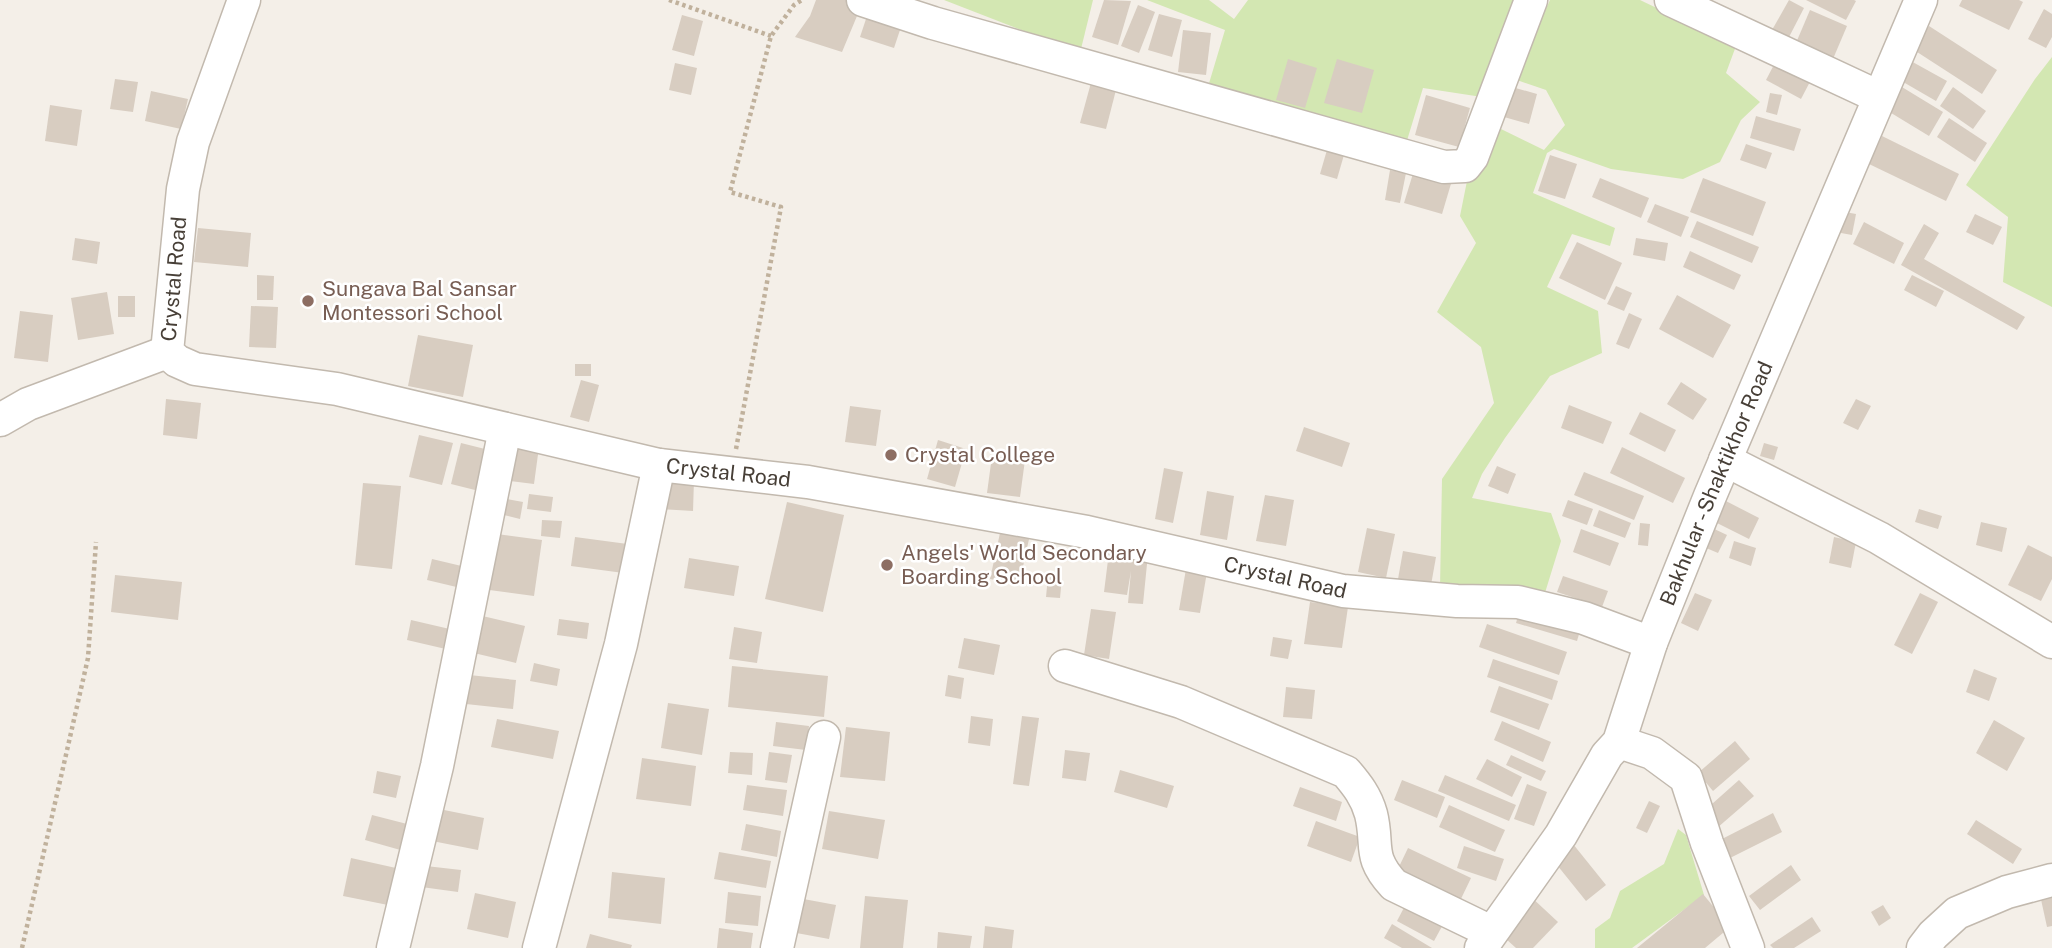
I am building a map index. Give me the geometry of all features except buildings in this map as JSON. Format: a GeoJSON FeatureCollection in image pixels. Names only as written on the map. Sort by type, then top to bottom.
{"type":"FeatureCollection","features":[{"type":"Feature","properties":{"kind":"street","name":"Crystal Road"},"geometry":{"type":"LineString","coordinates":[[244,0],[193,142],[183,188],[167,352],[177,361],[195,369],[337,389],[417,406],[659,465],[808,482],[1087,532],[1343,591],[1457,601],[1518,603],[1584,618],[1651,643]]}},
{"type":"Feature","properties":{"kind":"street"},"geometry":{"type":"LineString","coordinates":[[863,0],[933,23],[1444,167],[1465,166],[1472,157],[1531,0]]}},
{"type":"Feature","properties":{"kind":"street"},"geometry":{"type":"LineString","coordinates":[[1671,0],[1880,97]]}},
{"type":"Feature","properties":{"kind":"street","name":"Bakhular - Shaktikhor Road"},"geometry":{"type":"LineString","coordinates":[[1486,940],[1561,835],[1607,755],[1619,742],[1651,643],[1725,460],[1921,0]]}},
{"type":"Feature","properties":{"kind":"street"},"geometry":{"type":"LineString","coordinates":[[0,420],[28,404],[167,352]]}},
{"type":"Feature","properties":{"kind":"street"},"geometry":{"type":"LineString","coordinates":[[393,948],[437,766],[505,429]]}},
{"type":"Feature","properties":{"kind":"street"},"geometry":{"type":"LineString","coordinates":[[1725,460],[1879,538],[2052,642]]}},
{"type":"Feature","properties":{"kind":"street"},"geometry":{"type":"LineString","coordinates":[[539,948],[621,644],[659,465]]}},
{"type":"Feature","properties":{"kind":"street"},"geometry":{"type":"LineString","coordinates":[[1065,666],[1181,702],[1346,772],[1364,794],[1372,817],[1374,854],[1382,872],[1394,885],[1486,940]]}},
{"type":"Feature","properties":{"kind":"street"},"geometry":{"type":"LineString","coordinates":[[779,948],[824,737]]}},
{"type":"Feature","properties":{"kind":"street"},"geometry":{"type":"LineString","coordinates":[[1619,742],[1652,753],[1686,778],[1706,843],[1748,948]]}},
{"type":"Feature","properties":{"kind":"street"},"geometry":{"type":"LineString","coordinates":[[1923,948],[1957,913],[2007,892],[2052,880]]}},
{"type":"Feature","properties":{"kind":"path"},"geometry":{"type":"LineString","coordinates":[[669,0],[771,36]]}},
{"type":"Feature","properties":{"kind":"path"},"geometry":{"type":"LineString","coordinates":[[740,474],[736,450],[782,207],[730,192],[771,36],[794,5],[802,0]]}},
{"type":"Feature","properties":{"kind":"path"},"geometry":{"type":"LineString","coordinates":[[22,948],[88,658],[96,542]]}},
{"type":"Feature","properties":{"kind":"green space"},"geometry":{"type":"Polygon","coordinates":[[[944,0],[1093,0],[1080,53],[944,0]]]}},
{"type":"Feature","properties":{"kind":"green space"},"geometry":{"type":"Polygon","coordinates":[[[1147,0],[1209,0],[1234,19],[1248,0],[1520,0],[1482,97],[1423,88],[1405,147],[1207,90],[1225,30],[1147,0]]]}},
{"type":"Feature","properties":{"kind":"green space"},"geometry":{"type":"Polygon","coordinates":[[[1550,0],[1640,0],[1736,46],[1726,73],[1760,102],[1741,120],[1720,162],[1683,179],[1611,169],[1554,149],[1547,153],[1533,193],[1615,228],[1610,246],[1572,234],[1547,287],[1598,311],[1602,353],[1550,376],[1505,438],[1482,474],[1472,498],[1551,513],[1561,541],[1544,596],[1440,589],[1442,479],[1494,403],[1481,347],[1437,312],[1476,243],[1460,216],[1467,181],[1501,129],[1544,150],[1565,125],[1546,90],[1514,79],[1550,0]]]}},
{"type":"Feature","properties":{"kind":"green space"},"geometry":{"type":"Polygon","coordinates":[[[2052,57],[2052,307],[2003,282],[2008,217],[1966,185],[2052,57]]]}},
{"type":"Feature","properties":{"kind":"green space"},"geometry":{"type":"Polygon","coordinates":[[[1678,829],[1686,835],[1704,895],[1632,948],[1595,948],[1595,929],[1610,918],[1620,891],[1664,864],[1678,829]]]}},
{"type":"Feature","properties":{"kind":"place","name":"Sungava Bal Sansar Montessori School"},"geometry":{"type":"Point","coordinates":[308,301]}},
{"type":"Feature","properties":{"kind":"place","name":"Crystal College"},"geometry":{"type":"Point","coordinates":[891,455]}},
{"type":"Feature","properties":{"kind":"place","name":"Angels' World Secondary Boarding School"},"geometry":{"type":"Point","coordinates":[887,565]}}]}
